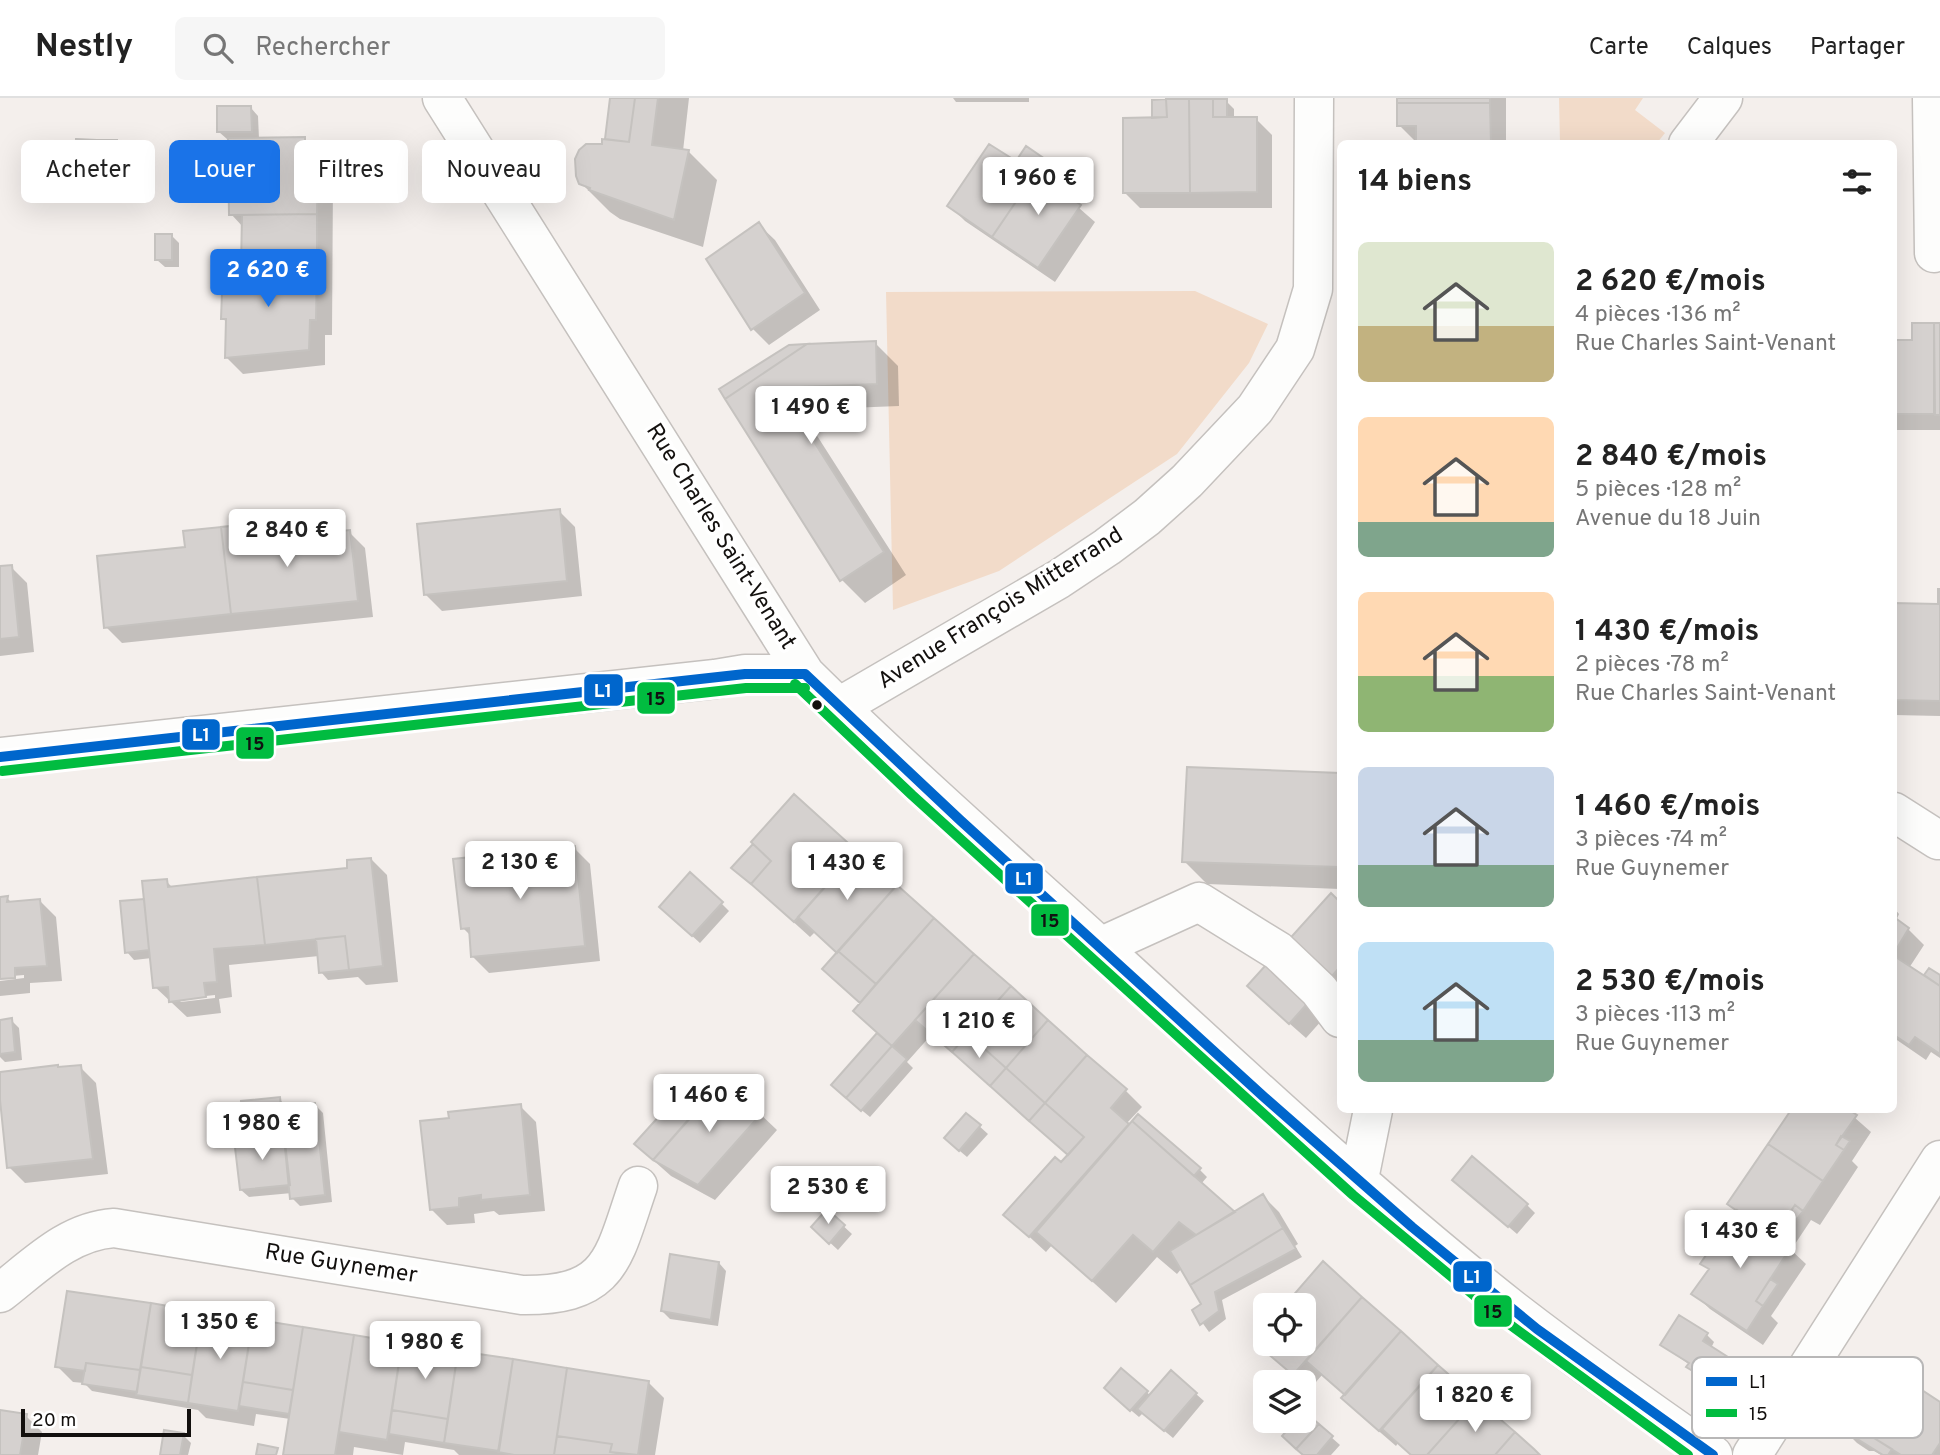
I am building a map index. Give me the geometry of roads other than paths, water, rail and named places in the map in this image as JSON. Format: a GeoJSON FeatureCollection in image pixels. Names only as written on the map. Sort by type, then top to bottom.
{"type":"FeatureCollection","features":[{"type":"Feature","properties":{"kind":"street","name":"Rue Charles Saint-Venant"},"geometry":{"type":"LineString","coordinates":[[442,98],[805,674],[1234,1070],[1359,1180],[1513,1309],[1713,1455]]}},
{"type":"Feature","properties":{"kind":"street","name":"Avenue François Mitterrand"},"geometry":{"type":"LineString","coordinates":[[839,707],[1047,586],[1107,547],[1147,517],[1223,445],[1255,409],[1295,349],[1307,315],[1327,218],[1314,98]]}},
{"type":"Feature","properties":{"kind":"street"},"geometry":{"type":"LineString","coordinates":[[1691,140],[1723,98]]}},
{"type":"Feature","properties":{"kind":"street"},"geometry":{"type":"LineString","coordinates":[[1932,98],[1934,253]]}},
{"type":"Feature","properties":{"kind":"street"},"geometry":{"type":"LineString","coordinates":[[0,757],[745,674],[805,674]]}},
{"type":"Feature","properties":{"kind":"street"},"geometry":{"type":"LineString","coordinates":[[1897,813],[1939,840]]}},
{"type":"Feature","properties":{"kind":"street"},"geometry":{"type":"LineString","coordinates":[[1100,947],[1199,902],[1278,951],[1320,990],[1337,1014]]}},
{"type":"Feature","properties":{"kind":"street"},"geometry":{"type":"LineString","coordinates":[[1359,1180],[1372,1113]]}},
{"type":"Feature","properties":{"kind":"street"},"geometry":{"type":"LineString","coordinates":[[1814,1357],[1940,1160]]}},
{"type":"Feature","properties":{"kind":"street","name":"Rue Guynemer"},"geometry":{"type":"LineString","coordinates":[[0,1293],[77,1236],[95,1229],[114,1228],[522,1295],[569,1292],[589,1283],[611,1261],[638,1185]]}},
{"type":"Feature","properties":{"kind":"street"},"geometry":{"type":"LineString","coordinates":[[1752,1455],[1763,1438]]}}]}
